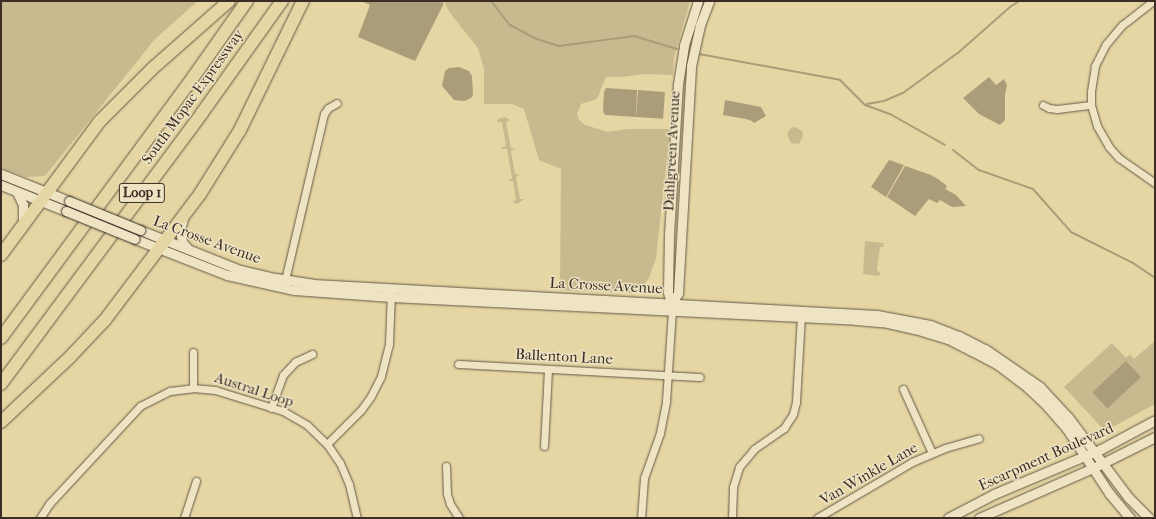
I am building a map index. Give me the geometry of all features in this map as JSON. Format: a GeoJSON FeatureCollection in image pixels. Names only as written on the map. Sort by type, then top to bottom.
{"type":"FeatureCollection","features":[{"type":"Feature","properties":{"kind":"highway"},"geometry":{"type":"LineString","coordinates":[[1,255],[99,122],[154,68],[229,1]]}},
{"type":"Feature","properties":{"kind":"highway","name":"South Mopac Expressway"},"geometry":{"type":"LineString","coordinates":[[1,338],[194,76],[247,1]]}},
{"type":"Feature","properties":{"kind":"highway","name":"South Mopac Expressway"},"geometry":{"type":"LineString","coordinates":[[1,384],[202,114],[282,1]]}},
{"type":"Feature","properties":{"kind":"highway"},"geometry":{"type":"LineString","coordinates":[[1,422],[70,357],[105,320],[200,194],[240,130],[303,1]]}},
{"type":"Feature","properties":{"kind":"street","name":"Dahlgreen Avenue"},"geometry":{"type":"LineString","coordinates":[[642,518],[644,478],[662,424],[668,375],[672,307],[668,292],[669,235],[678,84],[684,45],[698,1]]}},
{"type":"Feature","properties":{"kind":"street","name":"Dahlgreen Avenue"},"geometry":{"type":"LineString","coordinates":[[672,307],[678,293],[691,66],[699,31],[709,1]]}},
{"type":"Feature","properties":{"kind":"street"},"geometry":{"type":"LineString","coordinates":[[1153,1],[1122,25],[1106,44],[1095,66],[1091,92],[1091,105],[1097,126],[1109,147],[1118,158],[1155,183]]}},
{"type":"Feature","properties":{"kind":"street"},"geometry":{"type":"LineString","coordinates":[[285,280],[324,114],[331,106],[337,103]]}},
{"type":"Feature","properties":{"kind":"street"},"geometry":{"type":"LineString","coordinates":[[1043,105],[1049,108],[1057,109],[1091,105]]}},
{"type":"Feature","properties":{"kind":"street","name":"La Crosse Avenue"},"geometry":{"type":"LineString","coordinates":[[1,174],[44,197],[66,211],[135,239],[188,249],[231,267],[285,280],[391,293]]}},
{"type":"Feature","properties":{"kind":"street"},"geometry":{"type":"LineString","coordinates":[[1,185],[17,192],[44,197]]}},
{"type":"Feature","properties":{"kind":"street"},"geometry":{"type":"LineString","coordinates":[[17,192],[23,205],[23,226]]}},
{"type":"Feature","properties":{"kind":"street","name":"La Crosse Avenue"},"geometry":{"type":"LineString","coordinates":[[44,197],[70,201],[140,230],[161,244],[226,275],[275,287],[319,293],[391,293],[801,314],[877,314],[929,329],[958,343],[1009,372],[1037,390],[1068,416],[1128,498],[1149,518]]}},
{"type":"Feature","properties":{"kind":"street"},"geometry":{"type":"LineString","coordinates":[[185,213],[180,229],[182,242],[188,249]]}},
{"type":"Feature","properties":{"kind":"street"},"geometry":{"type":"LineString","coordinates":[[327,444],[361,410],[372,396],[381,376],[389,344],[391,293]]}},
{"type":"Feature","properties":{"kind":"street"},"geometry":{"type":"LineString","coordinates":[[732,518],[733,487],[739,467],[748,454],[784,428],[793,414],[796,402],[801,314]]}},
{"type":"Feature","properties":{"kind":"street"},"geometry":{"type":"LineString","coordinates":[[193,352],[193,388]]}},
{"type":"Feature","properties":{"kind":"street"},"geometry":{"type":"LineString","coordinates":[[271,408],[283,375],[295,362],[312,354]]}},
{"type":"Feature","properties":{"kind":"street","name":"Ballenton Lane"},"geometry":{"type":"LineString","coordinates":[[458,364],[700,377]]}},
{"type":"Feature","properties":{"kind":"street"},"geometry":{"type":"LineString","coordinates":[[544,446],[548,369]]}},
{"type":"Feature","properties":{"kind":"street","name":"Austral Loop"},"geometry":{"type":"LineString","coordinates":[[40,518],[49,504],[140,406],[170,391],[193,388],[215,390],[294,416],[316,432],[327,444],[345,473],[357,518]]}},
{"type":"Feature","properties":{"kind":"street"},"geometry":{"type":"LineString","coordinates":[[903,389],[932,453]]}},
{"type":"Feature","properties":{"kind":"street","name":"La Crosse Avenue"},"geometry":{"type":"LineString","coordinates":[[1037,390],[1067,429],[1109,493],[1130,518]]}},
{"type":"Feature","properties":{"kind":"street","name":"Escarpment Boulevard"},"geometry":{"type":"LineString","coordinates":[[948,518],[994,494],[1094,452],[1155,420]]}},
{"type":"Feature","properties":{"kind":"street","name":"Escarpment Boulevard"},"geometry":{"type":"LineString","coordinates":[[979,518],[1092,468],[1155,437]]}},
{"type":"Feature","properties":{"kind":"street","name":"Van Winkle Lane"},"geometry":{"type":"LineString","coordinates":[[817,518],[906,465],[932,453],[980,438]]}},
{"type":"Feature","properties":{"kind":"street"},"geometry":{"type":"LineString","coordinates":[[446,466],[447,494],[450,504],[459,518]]}},
{"type":"Feature","properties":{"kind":"street"},"geometry":{"type":"LineString","coordinates":[[184,518],[196,481]]}},
{"type":"Feature","properties":{"kind":"shaded area"},"geometry":{"type":"Polygon","coordinates":[[[1,1],[198,1],[155,39],[45,176],[26,177],[1,168],[1,1]]]}},
{"type":"Feature","properties":{"kind":"shaded area"},"geometry":{"type":"Polygon","coordinates":[[[361,1],[438,1],[444,3],[415,61],[358,37],[370,5],[361,1]]]}},
{"type":"Feature","properties":{"kind":"shaded area"},"geometry":{"type":"Polygon","coordinates":[[[444,1],[690,1],[674,57],[673,75],[644,74],[622,77],[606,77],[597,99],[581,104],[577,114],[579,120],[585,125],[608,132],[627,129],[670,129],[656,258],[649,278],[637,293],[560,290],[561,169],[539,160],[524,109],[512,104],[484,104],[484,69],[478,48],[450,13],[444,1]]]}},
{"type":"Feature","properties":{"kind":"shaded area"},"geometry":{"type":"Polygon","coordinates":[[[459,67],[469,71],[472,76],[473,95],[465,101],[454,100],[442,86],[445,71],[449,68],[459,67]]]}},
{"type":"Feature","properties":{"kind":"shaded area"},"geometry":{"type":"Polygon","coordinates":[[[989,77],[996,85],[1004,79],[1007,85],[1005,95],[1005,120],[1000,125],[979,114],[963,98],[989,77]]]}},
{"type":"Feature","properties":{"kind":"shaded area"},"geometry":{"type":"Polygon","coordinates":[[[606,88],[637,90],[636,117],[605,115],[603,111],[604,92],[606,88]]]}},
{"type":"Feature","properties":{"kind":"shaded area"},"geometry":{"type":"Polygon","coordinates":[[[638,90],[665,92],[663,119],[636,117],[638,90]]]}},
{"type":"Feature","properties":{"kind":"shaded area"},"geometry":{"type":"Polygon","coordinates":[[[725,100],[761,107],[766,116],[754,123],[746,119],[723,115],[725,100]]]}},
{"type":"Feature","properties":{"kind":"shaded area"},"geometry":{"type":"Polygon","coordinates":[[[505,117],[510,120],[506,122],[511,148],[515,149],[511,151],[515,174],[520,175],[516,177],[520,199],[524,199],[517,204],[512,202],[516,200],[513,181],[508,181],[512,178],[507,149],[502,149],[502,147],[506,146],[502,122],[497,122],[498,119],[505,117]]]}},
{"type":"Feature","properties":{"kind":"shaded area"},"geometry":{"type":"Polygon","coordinates":[[[795,127],[802,131],[803,136],[799,144],[791,143],[787,134],[791,128],[795,127]]]}},
{"type":"Feature","properties":{"kind":"shaded area"},"geometry":{"type":"Polygon","coordinates":[[[889,160],[904,165],[886,197],[871,187],[889,160]]]}},
{"type":"Feature","properties":{"kind":"shaded area"},"geometry":{"type":"Polygon","coordinates":[[[905,166],[938,179],[947,186],[945,189],[956,195],[966,206],[952,207],[940,200],[937,203],[929,199],[915,216],[887,197],[905,166]]]}},
{"type":"Feature","properties":{"kind":"shaded area"},"geometry":{"type":"Polygon","coordinates":[[[865,241],[884,243],[883,247],[880,247],[877,268],[877,271],[880,272],[879,276],[863,274],[865,241]]]}},
{"type":"Feature","properties":{"kind":"shaded area"},"geometry":{"type":"Polygon","coordinates":[[[1155,341],[1155,404],[1105,431],[1064,387],[1112,343],[1126,358],[1130,354],[1134,359],[1155,341]]]}},
{"type":"Feature","properties":{"kind":"shaded area"},"geometry":{"type":"Polygon","coordinates":[[[1126,361],[1141,377],[1107,408],[1092,392],[1126,361]]]}},
{"type":"Feature","properties":{"kind":"waterway"},"geometry":{"type":"LineString","coordinates":[[491,1],[510,25],[534,38],[559,46],[634,36],[677,49]]}},
{"type":"Feature","properties":{"kind":"waterway"},"geometry":{"type":"LineString","coordinates":[[867,104],[884,101],[903,93],[959,52],[1010,7],[1019,1]]}},
{"type":"Feature","properties":{"kind":"waterway"},"geometry":{"type":"LineString","coordinates":[[699,54],[840,80],[865,105],[890,114],[945,145]]}},
{"type":"Feature","properties":{"kind":"waterway"},"geometry":{"type":"LineString","coordinates":[[953,150],[979,170],[1033,189],[1071,232],[1133,263],[1155,278]]}}]}
